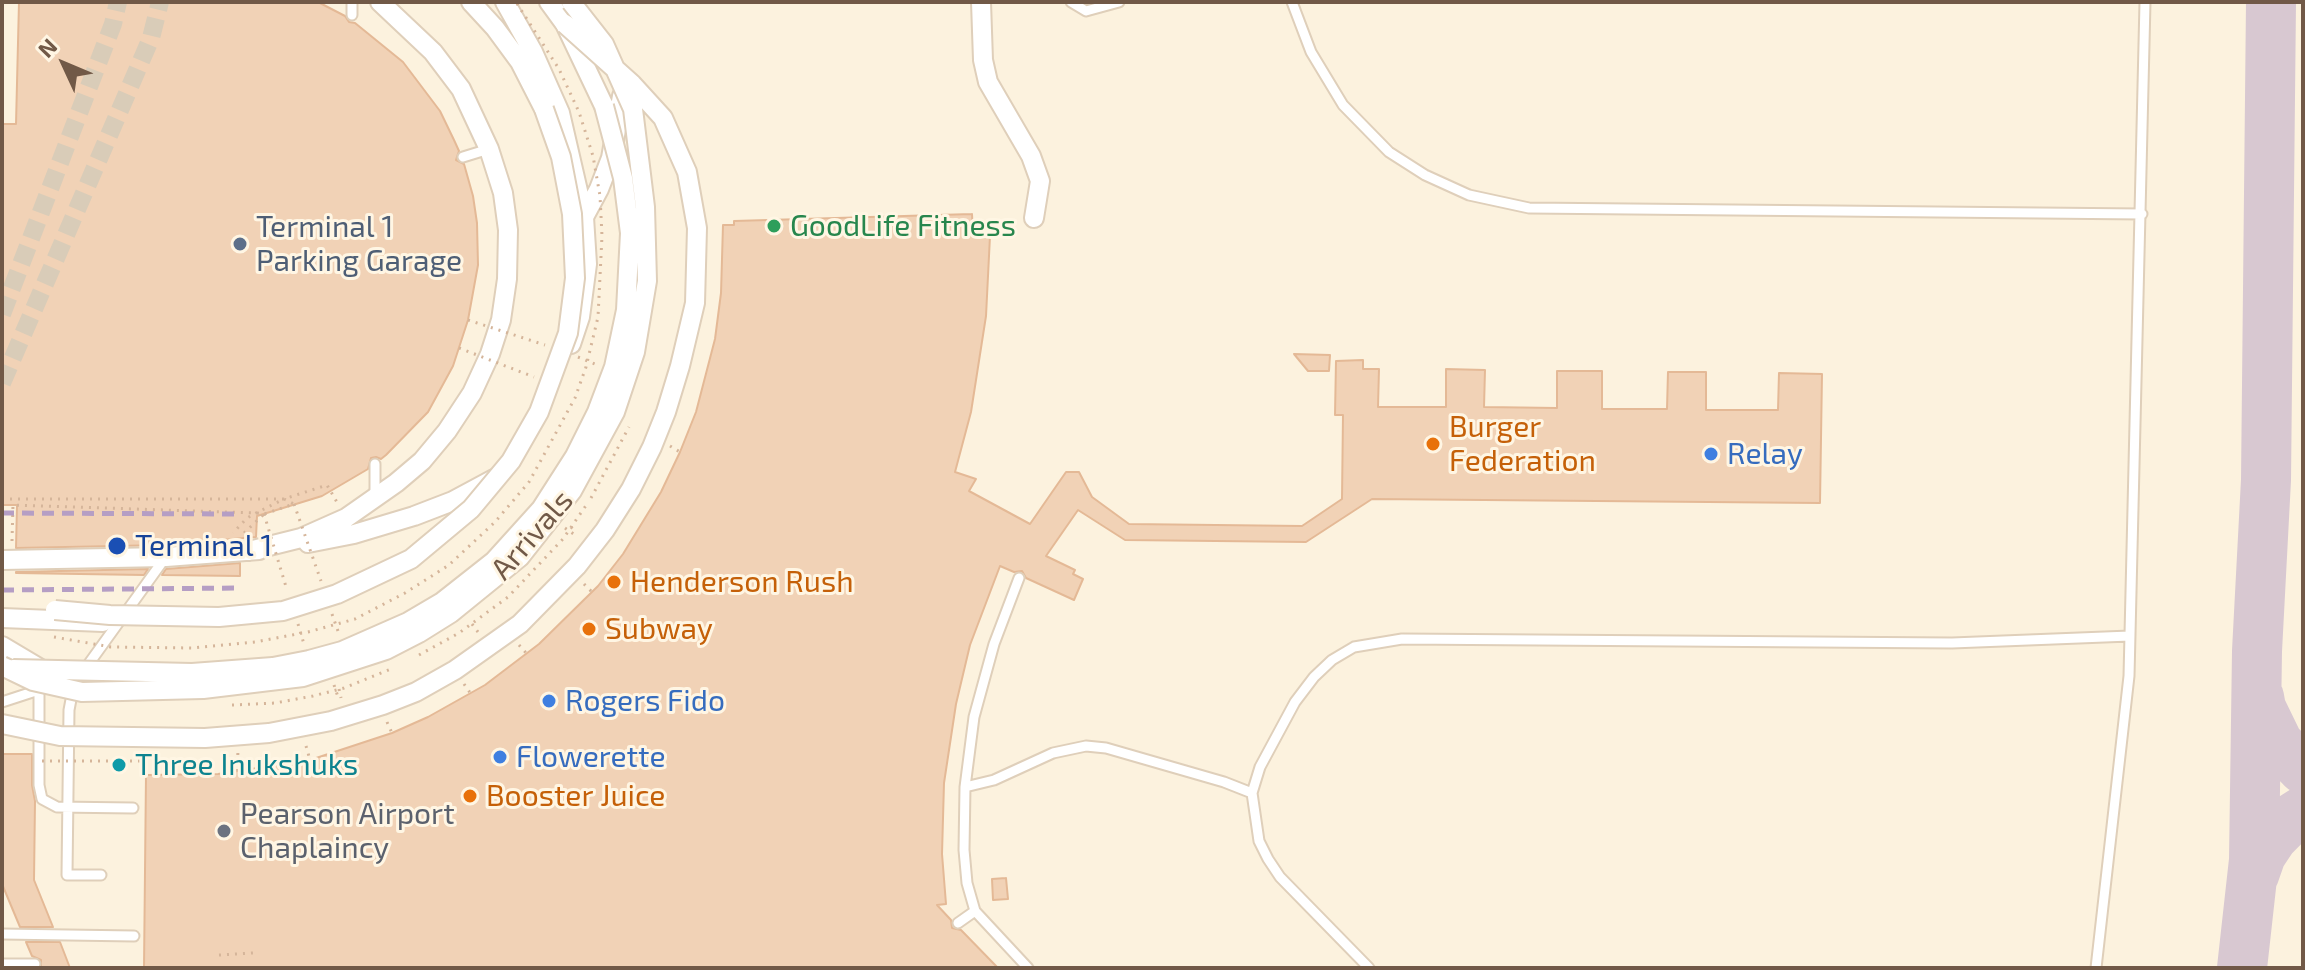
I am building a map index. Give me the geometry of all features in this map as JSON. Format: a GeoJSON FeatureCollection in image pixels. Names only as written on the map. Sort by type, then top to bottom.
{"type":"FeatureCollection","features":[{"type":"Feature","properties":{"kind":"street"},"geometry":{"type":"LineString","coordinates":[[249,551],[301,538],[346,518],[422,461],[472,393],[501,320],[508,253],[503,193],[489,149],[461,89],[433,52],[380,2]]}},
{"type":"Feature","properties":{"kind":"street","name":"Arrivals"},"geometry":{"type":"LineString","coordinates":[[2,610],[219,617],[283,611],[337,594],[411,559],[436,541],[478,502],[511,461],[549,392],[568,333],[575,278],[572,214],[561,157],[539,95],[509,47],[471,2]]}},
{"type":"Feature","properties":{"kind":"street"},"geometry":{"type":"LineString","coordinates":[[2,618],[188,624],[269,618],[323,606],[393,576],[448,539],[482,505],[530,441],[551,399],[580,317],[587,264],[584,217],[560,113],[533,52],[505,2]]}},
{"type":"Feature","properties":{"kind":"street"},"geometry":{"type":"LineString","coordinates":[[2,667],[192,673],[236,671],[273,667],[342,651],[396,628],[442,602],[494,561],[541,509],[587,434],[614,367],[626,310],[630,233],[623,178],[604,106],[565,24],[549,2]]}},
{"type":"Feature","properties":{"kind":"street"},"geometry":{"type":"LineString","coordinates":[[558,2],[599,40]]}},
{"type":"Feature","properties":{"kind":"street","name":"Arrivals"},"geometry":{"type":"LineString","coordinates":[[2,667],[46,686],[82,692],[237,687],[303,677],[386,650],[419,633],[484,588],[529,548],[572,491],[615,412],[635,352],[647,281],[645,207],[633,109],[604,44],[571,2]]}},
{"type":"Feature","properties":{"kind":"street"},"geometry":{"type":"LineString","coordinates":[[2,646],[49,674],[74,684],[103,689],[212,687],[279,679],[363,656],[422,628],[467,597],[521,551],[556,508],[588,460],[613,410],[632,354],[644,283],[639,166],[612,65],[578,2]]}},
{"type":"Feature","properties":{"kind":"street"},"geometry":{"type":"LineString","coordinates":[[981,2],[983,60],[988,82],[1031,156],[1040,181],[1034,218]]}},
{"type":"Feature","properties":{"kind":"street"},"geometry":{"type":"LineString","coordinates":[[2,724],[60,736],[186,738],[248,736],[331,721],[394,701],[455,670],[520,624],[577,566],[631,489],[666,412],[695,303],[697,228],[687,172],[663,118],[632,84],[565,24]]}},
{"type":"Feature","properties":{"kind":"street"},"geometry":{"type":"LineString","coordinates":[[584,217],[611,158],[622,96]]}},
{"type":"Feature","properties":{"kind":"street"},"geometry":{"type":"LineString","coordinates":[[7,552],[166,557],[249,551],[354,534],[453,501],[513,466]]}},
{"type":"Feature","properties":{"kind":"lane"},"geometry":{"type":"LineString","coordinates":[[352,2],[352,15]]}},
{"type":"Feature","properties":{"kind":"lane"},"geometry":{"type":"LineString","coordinates":[[1071,2],[1086,11],[1119,2]]}},
{"type":"Feature","properties":{"kind":"lane"},"geometry":{"type":"LineString","coordinates":[[1292,2],[1311,52],[1343,105],[1389,152],[1425,175],[1469,195],[1529,208],[2142,214]]}},
{"type":"Feature","properties":{"kind":"lane"},"geometry":{"type":"LineString","coordinates":[[2096,968],[2129,676],[2145,2]]}},
{"type":"Feature","properties":{"kind":"lane"},"geometry":{"type":"LineString","coordinates":[[463,157],[489,149]]}},
{"type":"Feature","properties":{"kind":"lane"},"geometry":{"type":"LineString","coordinates":[[375,464],[375,499]]}},
{"type":"Feature","properties":{"kind":"lane"},"geometry":{"type":"LineString","coordinates":[[101,875],[67,875],[69,710],[74,684],[166,557]]}},
{"type":"Feature","properties":{"kind":"lane"},"geometry":{"type":"LineString","coordinates":[[1019,578],[994,644],[974,717],[965,787],[966,872],[969,896],[975,911],[1028,968]]}},
{"type":"Feature","properties":{"kind":"lane"},"geometry":{"type":"LineString","coordinates":[[1369,968],[1280,877],[1259,841],[1252,793],[1276,734],[1314,677],[1332,660],[1354,647],[1402,639],[1952,643],[2130,636]]}},
{"type":"Feature","properties":{"kind":"lane"},"geometry":{"type":"LineString","coordinates":[[2,702],[39,690],[74,684]]}},
{"type":"Feature","properties":{"kind":"lane"},"geometry":{"type":"LineString","coordinates":[[39,690],[42,799],[57,807],[67,808],[133,808]]}},
{"type":"Feature","properties":{"kind":"lane"},"geometry":{"type":"LineString","coordinates":[[965,787],[994,780],[1053,753],[1086,746],[1106,748],[1195,773],[1252,793]]}},
{"type":"Feature","properties":{"kind":"lane"},"geometry":{"type":"LineString","coordinates":[[958,923],[975,911]]}},
{"type":"Feature","properties":{"kind":"lane"},"geometry":{"type":"LineString","coordinates":[[2,934],[134,936]]}},
{"type":"Feature","properties":{"kind":"lane"},"geometry":{"type":"LineString","coordinates":[[2,964],[35,964]]}},
{"type":"Feature","properties":{"kind":"path"},"geometry":{"type":"LineString","coordinates":[[54,637],[111,647],[192,648],[255,642],[355,619],[449,565],[495,522],[529,482],[575,398],[586,367],[598,317],[602,236],[598,183],[579,112],[559,69],[516,2]]}},
{"type":"Feature","properties":{"kind":"path"},"geometry":{"type":"LineString","coordinates":[[413,658],[472,624],[533,573],[571,527],[600,483],[623,442],[634,414]]}},
{"type":"Feature","properties":{"kind":"path"},"geometry":{"type":"LineString","coordinates":[[670,446],[680,452]]}},
{"type":"Feature","properties":{"kind":"path"},"geometry":{"type":"LineString","coordinates":[[230,536],[256,513],[284,499],[327,485],[346,518]]}},
{"type":"Feature","properties":{"kind":"path"},"geometry":{"type":"LineString","coordinates":[[590,492],[603,500]]}},
{"type":"Feature","properties":{"kind":"path"},"geometry":{"type":"LineString","coordinates":[[2,499],[284,499],[294,504],[257,519]]}},
{"type":"Feature","properties":{"kind":"path"},"geometry":{"type":"LineString","coordinates":[[7,552],[13,505],[264,514]]}},
{"type":"Feature","properties":{"kind":"path"},"geometry":{"type":"LineString","coordinates":[[563,526],[576,534],[571,527]]}},
{"type":"Feature","properties":{"kind":"path"},"geometry":{"type":"LineString","coordinates":[[584,584],[592,592]]}},
{"type":"Feature","properties":{"kind":"path"},"geometry":{"type":"LineString","coordinates":[[467,619],[477,632],[472,624]]}},
{"type":"Feature","properties":{"kind":"path"},"geometry":{"type":"LineString","coordinates":[[438,641],[445,654]]}},
{"type":"Feature","properties":{"kind":"path"},"geometry":{"type":"LineString","coordinates":[[519,645],[527,654]]}},
{"type":"Feature","properties":{"kind":"path"},"geometry":{"type":"LineString","coordinates":[[219,705],[275,703],[339,689],[400,665]]}},
{"type":"Feature","properties":{"kind":"path"},"geometry":{"type":"LineString","coordinates":[[462,680],[471,694]]}},
{"type":"Feature","properties":{"kind":"path"},"geometry":{"type":"LineString","coordinates":[[334,685],[340,699],[339,689]]}},
{"type":"Feature","properties":{"kind":"path"},"geometry":{"type":"LineString","coordinates":[[386,721],[392,733]]}},
{"type":"Feature","properties":{"kind":"path"},"geometry":{"type":"LineString","coordinates":[[306,746],[310,760]]}},
{"type":"Feature","properties":{"kind":"path"},"geometry":{"type":"LineString","coordinates":[[237,771],[238,750]]}},
{"type":"Feature","properties":{"kind":"path"},"geometry":{"type":"LineString","coordinates":[[42,761],[162,761]]}},
{"type":"Feature","properties":{"kind":"path"},"geometry":{"type":"LineString","coordinates":[[219,955],[253,953]]}},
{"type":"Feature","properties":{"kind":"building","name":"Terminal 1 Parking Garage"},"geometry":{"type":"Polygon","coordinates":[[[19,2],[318,2],[355,23],[403,62],[440,111],[459,151],[456,160],[464,164],[473,196],[478,265],[468,320],[453,366],[428,412],[386,455],[381,459],[371,458],[368,469],[322,496],[257,516],[256,537],[165,545],[16,548],[17,505],[2,505],[2,124],[16,124],[19,2]]]}},
{"type":"Feature","properties":{"kind":"building"},"geometry":{"type":"Polygon","coordinates":[[[972,214],[973,236],[990,236],[986,316],[971,412],[955,472],[976,479],[969,491],[1030,524],[1066,472],[1079,472],[1092,497],[1129,524],[1302,526],[1342,499],[1343,415],[1335,415],[1336,361],[1363,360],[1363,369],[1379,369],[1378,407],[1446,407],[1446,369],[1485,370],[1484,407],[1557,408],[1557,371],[1602,371],[1602,409],[1667,409],[1668,372],[1706,372],[1706,410],[1778,410],[1779,373],[1822,374],[1820,503],[1372,499],[1306,542],[1125,540],[1078,510],[1046,556],[1075,570],[1073,574],[1083,579],[1074,600],[1026,578],[1022,571],[1014,572],[1000,566],[970,645],[956,704],[944,783],[942,854],[946,904],[937,905],[951,920],[952,928],[961,930],[998,968],[144,968],[146,775],[218,774],[310,760],[392,733],[428,717],[485,685],[539,644],[598,586],[623,554],[661,492],[696,412],[715,339],[721,293],[723,225],[734,225],[734,221],[972,214]]]}},
{"type":"Feature","properties":{"kind":"building"},"geometry":{"type":"Polygon","coordinates":[[[1294,354],[1330,355],[1329,371],[1308,371],[1294,354]]]}},
{"type":"Feature","properties":{"kind":"building"},"geometry":{"type":"Polygon","coordinates":[[[240,563],[240,576],[162,575],[166,569],[240,563]]]}},
{"type":"Feature","properties":{"kind":"building"},"geometry":{"type":"Polygon","coordinates":[[[148,569],[144,575],[16,573],[16,572],[148,569]]]}},
{"type":"Feature","properties":{"kind":"building"},"geometry":{"type":"Polygon","coordinates":[[[2,754],[32,754],[34,880],[53,927],[20,927],[2,884],[2,754]]]}},
{"type":"Feature","properties":{"kind":"building"},"geometry":{"type":"Polygon","coordinates":[[[1006,878],[1008,899],[993,900],[992,879],[1006,878]]]}},
{"type":"Feature","properties":{"kind":"building"},"geometry":{"type":"Polygon","coordinates":[[[26,942],[60,942],[70,968],[41,968],[41,960],[32,956],[26,942]]]}},
{"type":"Feature","properties":{"kind":"taxiway"},"geometry":{"type":"LineString","coordinates":[[2242,968],[2254,860],[2257,651],[2266,480],[2271,2]]}},
{"type":"Feature","properties":{"kind":"taxiway"},"geometry":{"type":"LineString","coordinates":[[2259,697],[2278,743],[2303,769]]}},
{"type":"Feature","properties":{"kind":"taxiway"},"geometry":{"type":"LineString","coordinates":[[2254,875],[2261,855],[2273,837],[2303,811]]}},
{"type":"Feature","properties":{"kind":"tunnel"},"geometry":{"type":"LineString","coordinates":[[2,314],[113,24],[118,2]]}},
{"type":"Feature","properties":{"kind":"tunnel"},"geometry":{"type":"LineString","coordinates":[[2,383],[151,38],[160,2]]}},
{"type":"Feature","properties":{"kind":"railway"},"geometry":{"type":"LineString","coordinates":[[2,513],[241,514]]}},
{"type":"Feature","properties":{"kind":"railway"},"geometry":{"type":"LineString","coordinates":[[2,590],[241,588]]}},
{"type":"Feature","properties":{"kind":"place","name":"GoodLife Fitness"},"geometry":{"type":"Point","coordinates":[774,226]}},
{"type":"Feature","properties":{"kind":"place","name":"Terminal 1 Parking Garage"},"geometry":{"type":"Point","coordinates":[240,244]}},
{"type":"Feature","properties":{"kind":"place","name":"Burger Federation"},"geometry":{"type":"Point","coordinates":[1433,444]}},
{"type":"Feature","properties":{"kind":"place","name":"Relay"},"geometry":{"type":"Point","coordinates":[1711,454]}},
{"type":"Feature","properties":{"kind":"place","name":"Terminal 1"},"geometry":{"type":"Point","coordinates":[117,546]}},
{"type":"Feature","properties":{"kind":"place","name":"Henderson Rush"},"geometry":{"type":"Point","coordinates":[614,582]}},
{"type":"Feature","properties":{"kind":"place","name":"Subway"},"geometry":{"type":"Point","coordinates":[589,629]}},
{"type":"Feature","properties":{"kind":"place","name":"Rogers Fido"},"geometry":{"type":"Point","coordinates":[549,701]}},
{"type":"Feature","properties":{"kind":"place","name":"Flowerette"},"geometry":{"type":"Point","coordinates":[500,757]}},
{"type":"Feature","properties":{"kind":"place","name":"Three Inukshuks"},"geometry":{"type":"Point","coordinates":[119,765]}},
{"type":"Feature","properties":{"kind":"place","name":"Booster Juice"},"geometry":{"type":"Point","coordinates":[470,796]}},
{"type":"Feature","properties":{"kind":"place","name":"Pearson Airport Chaplaincy"},"geometry":{"type":"Point","coordinates":[224,831]}}]}
